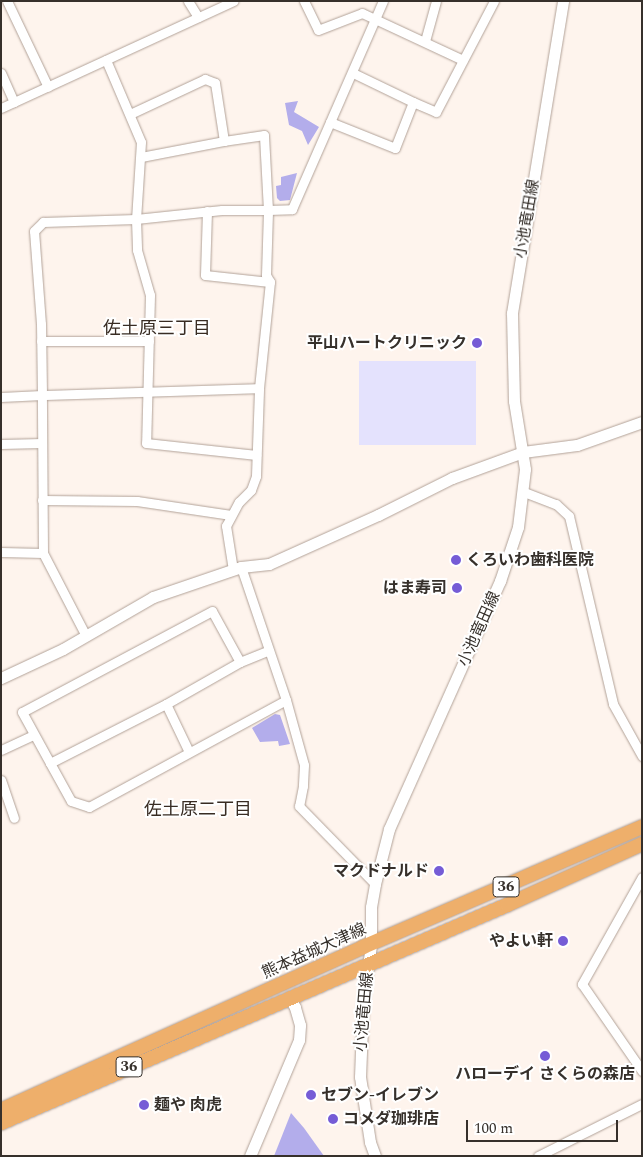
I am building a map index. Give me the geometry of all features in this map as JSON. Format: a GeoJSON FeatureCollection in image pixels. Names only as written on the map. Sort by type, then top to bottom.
{"type":"FeatureCollection","features":[{"type":"Feature","properties":{"kind":"main road","name":"小池竜田線"},"geometry":{"type":"LineString","coordinates":[[375,1156],[370,1142],[360,1077],[362,1002],[370,945],[371,907],[389,829],[500,581],[518,527],[524,492],[525,469],[514,401],[512,313],[563,1]]}},
{"type":"Feature","properties":{"kind":"main road"},"geometry":{"type":"LineString","coordinates":[[1,678],[86,636],[153,597],[237,569],[268,564],[378,515],[452,478],[522,452],[577,445],[642,422]]}},
{"type":"Feature","properties":{"kind":"main road","name":"熊本益城大津線"},"geometry":{"type":"LineString","coordinates":[[1,1110],[370,945],[642,827]]}},
{"type":"Feature","properties":{"kind":"main road","name":"熊本益城大津線"},"geometry":{"type":"LineString","coordinates":[[1,1123],[507,905],[642,844]]}},
{"type":"Feature","properties":{"kind":"main road"},"geometry":{"type":"LineString","coordinates":[[250,1156],[299,1040],[298,1016],[295,1007],[288,998]]}},
{"type":"Feature","properties":{"kind":"street"},"geometry":{"type":"LineString","coordinates":[[7,1],[48,87]]}},
{"type":"Feature","properties":{"kind":"street"},"geometry":{"type":"LineString","coordinates":[[188,1],[198,17]]}},
{"type":"Feature","properties":{"kind":"street"},"geometry":{"type":"LineString","coordinates":[[1,108],[234,1]]}},
{"type":"Feature","properties":{"kind":"street"},"geometry":{"type":"LineString","coordinates":[[304,1],[318,30],[362,12],[463,60]]}},
{"type":"Feature","properties":{"kind":"street"},"geometry":{"type":"LineString","coordinates":[[86,636],[43,553],[41,341],[34,231],[43,222],[136,219],[207,211],[292,209],[383,1]]}},
{"type":"Feature","properties":{"kind":"street"},"geometry":{"type":"LineString","coordinates":[[425,41],[436,1]]}},
{"type":"Feature","properties":{"kind":"street"},"geometry":{"type":"LineString","coordinates":[[353,73],[436,112],[494,1]]}},
{"type":"Feature","properties":{"kind":"street"},"geometry":{"type":"LineString","coordinates":[[106,60],[141,142],[142,157],[136,219],[137,250],[150,295],[146,443],[256,455]]}},
{"type":"Feature","properties":{"kind":"street"},"geometry":{"type":"LineString","coordinates":[[1,73],[14,102]]}},
{"type":"Feature","properties":{"kind":"street"},"geometry":{"type":"LineString","coordinates":[[130,114],[205,79],[214,83],[224,141]]}},
{"type":"Feature","properties":{"kind":"street"},"geometry":{"type":"LineString","coordinates":[[330,122],[395,148],[413,102]]}},
{"type":"Feature","properties":{"kind":"street"},"geometry":{"type":"LineString","coordinates":[[142,157],[264,135],[268,210],[266,275],[270,282],[259,388],[256,476],[251,490],[231,514],[226,526],[237,569],[269,650],[286,700],[304,765],[303,786],[299,806],[375,884]]}},
{"type":"Feature","properties":{"kind":"street"},"geometry":{"type":"LineString","coordinates":[[207,211],[205,275],[270,282]]}},
{"type":"Feature","properties":{"kind":"street"},"geometry":{"type":"LineString","coordinates":[[41,341],[149,341]]}},
{"type":"Feature","properties":{"kind":"street"},"geometry":{"type":"LineString","coordinates":[[1,397],[259,388]]}},
{"type":"Feature","properties":{"kind":"street"},"geometry":{"type":"LineString","coordinates":[[1,444],[42,443]]}},
{"type":"Feature","properties":{"kind":"street"},"geometry":{"type":"LineString","coordinates":[[524,492],[556,504],[569,516],[613,704],[642,756]]}},
{"type":"Feature","properties":{"kind":"street"},"geometry":{"type":"LineString","coordinates":[[42,500],[137,501],[231,514]]}},
{"type":"Feature","properties":{"kind":"street"},"geometry":{"type":"LineString","coordinates":[[1,552],[43,553]]}},
{"type":"Feature","properties":{"kind":"street"},"geometry":{"type":"LineString","coordinates":[[240,662],[212,611],[22,712],[71,801],[89,807],[286,700]]}},
{"type":"Feature","properties":{"kind":"street"},"geometry":{"type":"LineString","coordinates":[[50,763],[166,704],[240,662],[269,650]]}},
{"type":"Feature","properties":{"kind":"street"},"geometry":{"type":"LineString","coordinates":[[166,704],[188,752]]}},
{"type":"Feature","properties":{"kind":"street"},"geometry":{"type":"LineString","coordinates":[[1,750],[33,734]]}},
{"type":"Feature","properties":{"kind":"street"},"geometry":{"type":"LineString","coordinates":[[1,780],[14,818]]}},
{"type":"Feature","properties":{"kind":"street"},"geometry":{"type":"LineString","coordinates":[[642,877],[582,984],[642,1071]]}},
{"type":"Feature","properties":{"kind":"street"},"geometry":{"type":"LineString","coordinates":[[538,1156],[642,1104]]}},
{"type":"Feature","properties":{"kind":"shaded area"},"geometry":{"type":"Polygon","coordinates":[[[298,101],[294,112],[319,127],[308,145],[302,131],[289,125],[285,103],[298,101]]]}},
{"type":"Feature","properties":{"kind":"shaded area"},"geometry":{"type":"Polygon","coordinates":[[[297,173],[290,200],[280,201],[277,198],[276,186],[281,185],[281,177],[297,173]]]}},
{"type":"Feature","properties":{"kind":"shaded area"},"geometry":{"type":"Polygon","coordinates":[[[359,361],[476,361],[476,445],[359,445],[359,361]]]}},
{"type":"Feature","properties":{"kind":"shaded area"},"geometry":{"type":"Polygon","coordinates":[[[275,714],[280,715],[290,744],[279,746],[278,741],[260,742],[252,728],[275,714]]]}},
{"type":"Feature","properties":{"kind":"shaded area"},"geometry":{"type":"Polygon","coordinates":[[[291,1113],[304,1128],[324,1156],[274,1156],[291,1113]]]}},
{"type":"Feature","properties":{"kind":"place","name":"平山ハートクリニック"},"geometry":{"type":"Point","coordinates":[477,343]}},
{"type":"Feature","properties":{"kind":"place","name":"くろいわ歯科医院"},"geometry":{"type":"Point","coordinates":[456,560]}},
{"type":"Feature","properties":{"kind":"place","name":"はま寿司"},"geometry":{"type":"Point","coordinates":[457,588]}},
{"type":"Feature","properties":{"kind":"place","name":"マクドナルド"},"geometry":{"type":"Point","coordinates":[439,871]}},
{"type":"Feature","properties":{"kind":"place","name":"やよい軒"},"geometry":{"type":"Point","coordinates":[563,941]}},
{"type":"Feature","properties":{"kind":"place","name":"ハローデイ さくらの森店"},"geometry":{"type":"Point","coordinates":[545,1056]}},
{"type":"Feature","properties":{"kind":"place","name":"セブン-イレブン"},"geometry":{"type":"Point","coordinates":[311,1095]}},
{"type":"Feature","properties":{"kind":"place","name":"麺や 肉虎"},"geometry":{"type":"Point","coordinates":[144,1105]}},
{"type":"Feature","properties":{"kind":"place","name":"コメダ珈琲店"},"geometry":{"type":"Point","coordinates":[333,1119]}},
{"type":"Feature","properties":{"kind":"district","name":"佐土原三丁目"},"geometry":{"type":"Point","coordinates":[157,329]}},
{"type":"Feature","properties":{"kind":"district","name":"佐土原二丁目"},"geometry":{"type":"Point","coordinates":[198,810]}}]}
